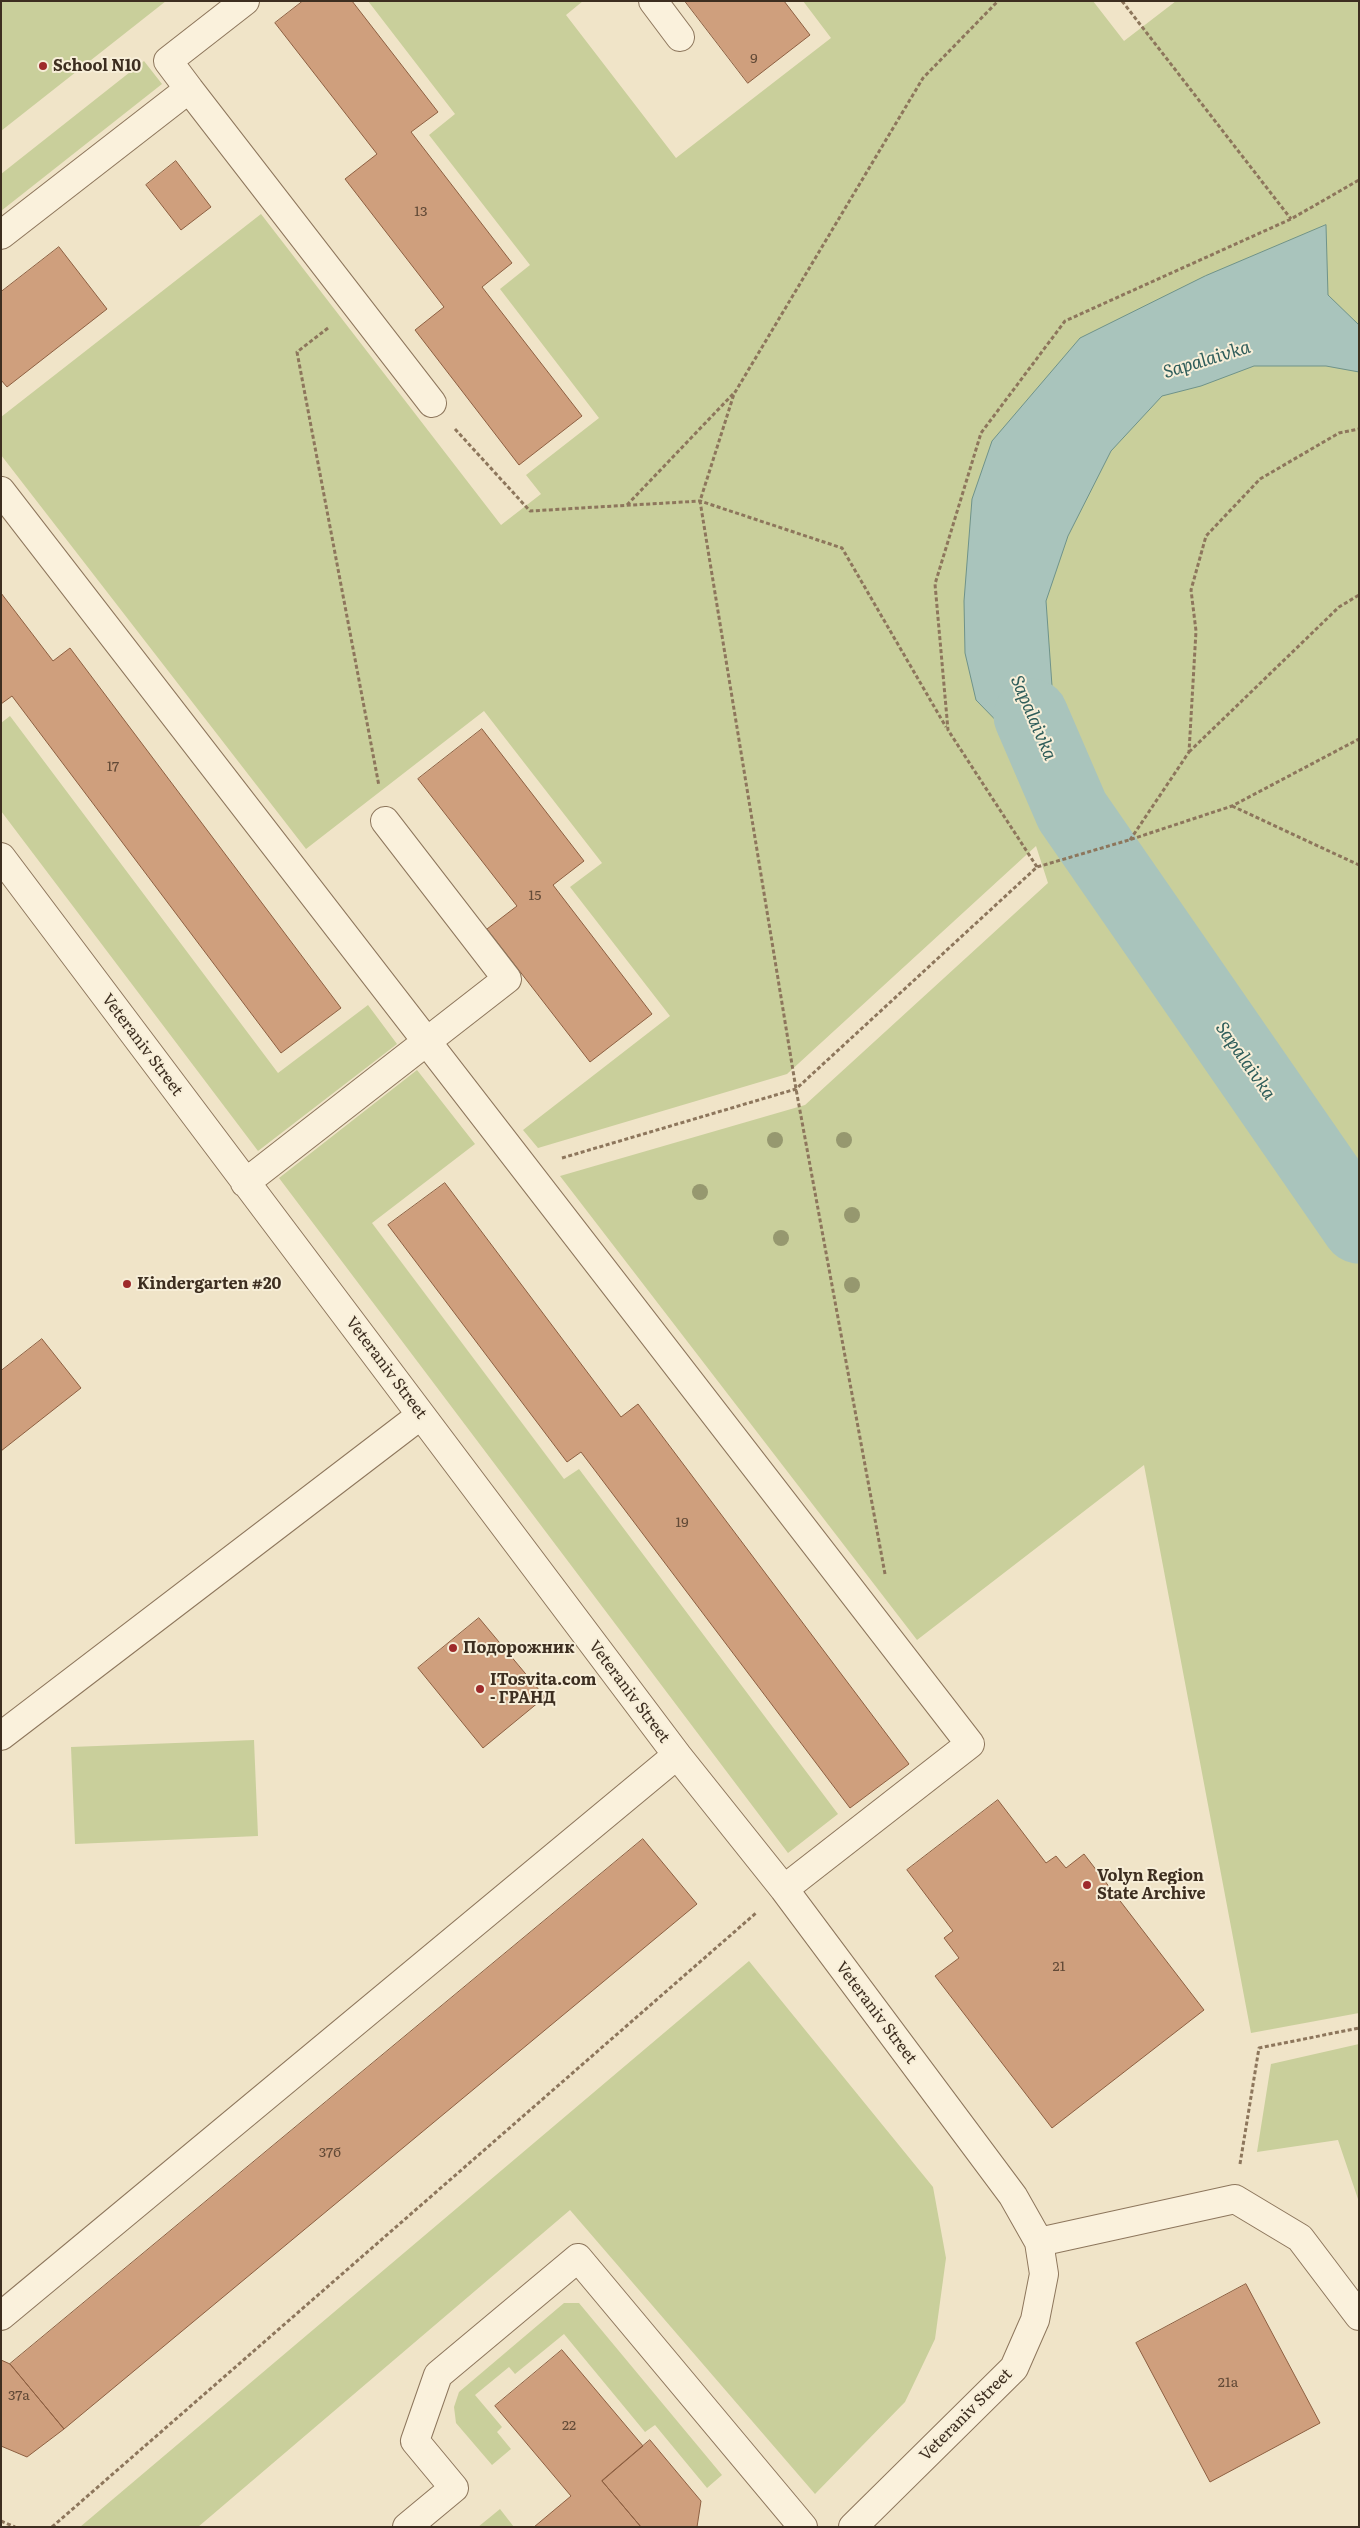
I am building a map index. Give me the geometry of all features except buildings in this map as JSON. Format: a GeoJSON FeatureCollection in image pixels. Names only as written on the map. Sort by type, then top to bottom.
{"type":"FeatureCollection","features":[{"type":"Feature","properties":{"kind":"street"},"geometry":{"type":"LineString","coordinates":[[245,1],[168,61],[432,403]]}},
{"type":"Feature","properties":{"kind":"street"},"geometry":{"type":"LineString","coordinates":[[653,1],[680,37]]}},
{"type":"Feature","properties":{"kind":"street"},"geometry":{"type":"LineString","coordinates":[[1,235],[189,89]]}},
{"type":"Feature","properties":{"kind":"street"},"geometry":{"type":"LineString","coordinates":[[1,491],[970,1744],[784,1889]]}},
{"type":"Feature","properties":{"kind":"street"},"geometry":{"type":"LineString","coordinates":[[245,1183],[507,980],[385,821]]}},
{"type":"Feature","properties":{"kind":"street","name":"Veteraniv Street"},"geometry":{"type":"LineString","coordinates":[[5,870],[422,1415],[678,1755],[784,1889],[1013,2196],[1039,2242],[1044,2274],[1035,2320],[1014,2368],[853,2527]]}},
{"type":"Feature","properties":{"kind":"street"},"geometry":{"type":"LineString","coordinates":[[1,1736],[422,1415]]}},
{"type":"Feature","properties":{"kind":"street"},"geometry":{"type":"LineString","coordinates":[[1,2316],[678,1755]]}},
{"type":"Feature","properties":{"kind":"street"},"geometry":{"type":"LineString","coordinates":[[1039,2242],[1235,2199],[1300,2238],[1359,2316]]}},
{"type":"Feature","properties":{"kind":"street"},"geometry":{"type":"LineString","coordinates":[[408,2527],[454,2488],[415,2442],[438,2375],[578,2258],[803,2527]]}},
{"type":"Feature","properties":{"kind":"path"},"geometry":{"type":"LineString","coordinates":[[626,506],[734,394],[923,78],[998,1]]}},
{"type":"Feature","properties":{"kind":"path"},"geometry":{"type":"LineString","coordinates":[[1122,1],[1290,219]]}},
{"type":"Feature","properties":{"kind":"path"},"geometry":{"type":"LineString","coordinates":[[948,730],[935,584],[981,433],[1065,321],[1290,219],[1359,180]]}},
{"type":"Feature","properties":{"kind":"path"},"geometry":{"type":"LineString","coordinates":[[358,306],[297,352],[385,821]]}},
{"type":"Feature","properties":{"kind":"path"},"geometry":{"type":"LineString","coordinates":[[734,394],[700,501],[796,1089],[886,1576]]}},
{"type":"Feature","properties":{"kind":"path"},"geometry":{"type":"LineString","coordinates":[[432,403],[530,511],[700,501],[842,548],[948,730],[1037,867]]}},
{"type":"Feature","properties":{"kind":"path"},"geometry":{"type":"LineString","coordinates":[[1190,752],[1196,632],[1191,590],[1206,536],[1260,479],[1339,433],[1359,429]]}},
{"type":"Feature","properties":{"kind":"path"},"geometry":{"type":"LineString","coordinates":[[1130,840],[1190,752],[1339,607],[1359,595]]}},
{"type":"Feature","properties":{"kind":"path"},"geometry":{"type":"LineString","coordinates":[[525,1168],[796,1089],[1037,867],[1130,840],[1232,806],[1359,739]]}},
{"type":"Feature","properties":{"kind":"path"},"geometry":{"type":"LineString","coordinates":[[1232,806],[1359,865]]}},
{"type":"Feature","properties":{"kind":"path"},"geometry":{"type":"LineString","coordinates":[[52,2527],[784,1889]]}},
{"type":"Feature","properties":{"kind":"path"},"geometry":{"type":"LineString","coordinates":[[1235,2199],[1258,2048],[1359,2028]]}},
{"type":"Feature","properties":{"kind":"path"},"geometry":{"type":"LineString","coordinates":[[1,2522],[15,2527]]}},
{"type":"Feature","properties":{"kind":"green space","name":"School N10"},"geometry":{"type":"Polygon","coordinates":[[[1,1],[166,1],[1,131],[1,1]]]}},
{"type":"Feature","properties":{"kind":"green space"},"geometry":{"type":"Polygon","coordinates":[[[368,1],[583,1],[566,15],[676,158],[831,38],[803,1],[1093,1],[1124,41],[1176,1],[1359,1],[1359,2013],[1251,2033],[1144,1465],[917,1640],[560,1176],[805,1105],[1048,883],[1036,846],[787,1074],[538,1148],[523,1130],[670,1016],[570,887],[602,863],[484,711],[306,849],[1,455],[1,417],[261,214],[501,525],[541,494],[526,475],[599,418],[500,289],[530,265],[429,135],[455,114],[368,1]]]}},
{"type":"Feature","properties":{"kind":"green space"},"geometry":{"type":"Polygon","coordinates":[[[144,61],[162,84],[1,211],[1,174],[144,61]]]}},
{"type":"Feature","properties":{"kind":"green space"},"geometry":{"type":"Polygon","coordinates":[[[10,716],[278,1073],[368,1005],[397,1044],[258,1151],[1,811],[1,723],[10,716]]]}},
{"type":"Feature","properties":{"kind":"green space"},"geometry":{"type":"Polygon","coordinates":[[[417,1070],[475,1144],[372,1223],[564,1479],[579,1469],[838,1814],[788,1853],[279,1178],[417,1070]]]}},
{"type":"Feature","properties":{"kind":"green space"},"geometry":{"type":"Polygon","coordinates":[[[254,1740],[258,1836],[75,1844],[71,1747],[254,1740]]]}},
{"type":"Feature","properties":{"kind":"green space"},"geometry":{"type":"Polygon","coordinates":[[[749,1961],[933,2187],[946,2258],[935,2339],[905,2402],[815,2494],[570,2210],[198,2527],[80,2527],[749,1961]]]}},
{"type":"Feature","properties":{"kind":"green space"},"geometry":{"type":"Polygon","coordinates":[[[1359,2044],[1359,2202],[1338,2140],[1257,2152],[1271,2064],[1359,2044]]]}},
{"type":"Feature","properties":{"kind":"green space"},"geometry":{"type":"Polygon","coordinates":[[[564,2303],[579,2303],[722,2475],[707,2488],[655,2425],[645,2432],[564,2334],[515,2374],[509,2367],[475,2395],[502,2427],[497,2432],[511,2449],[492,2465],[456,2423],[454,2407],[459,2392],[564,2303]]]}},
{"type":"Feature","properties":{"kind":"green space"},"geometry":{"type":"Polygon","coordinates":[[[500,2509],[514,2527],[478,2527],[500,2509]]]}},
{"type":"Feature","properties":{"kind":"water"},"geometry":{"type":"Polygon","coordinates":[[[1326,225],[1328,295],[1359,325],[1359,372],[1326,366],[1254,366],[1201,386],[1162,396],[1111,451],[1068,536],[1046,601],[1052,686],[1072,811],[1036,818],[1018,743],[976,700],[965,653],[964,601],[972,499],[992,441],[1080,338],[1205,276],[1326,225]]]}},
{"type":"Feature","properties":{"kind":"waterway","name":"Sapalaivka"},"geometry":{"type":"LineString","coordinates":[[1031,716],[1072,811],[1359,1226]]}},
{"type":"Feature","properties":{"kind":"place","name":"School N10"},"geometry":{"type":"Point","coordinates":[43,66]}},
{"type":"Feature","properties":{"kind":"place","name":"Kindergarten #20"},"geometry":{"type":"Point","coordinates":[127,1284]}},
{"type":"Feature","properties":{"kind":"place","name":"Подорожник"},"geometry":{"type":"Point","coordinates":[453,1648]}},
{"type":"Feature","properties":{"kind":"place","name":"ITosvita.com - ГРАНД"},"geometry":{"type":"Point","coordinates":[480,1689]}},
{"type":"Feature","properties":{"kind":"place","name":"Volyn Region State Archive"},"geometry":{"type":"Point","coordinates":[1087,1885]}}]}
